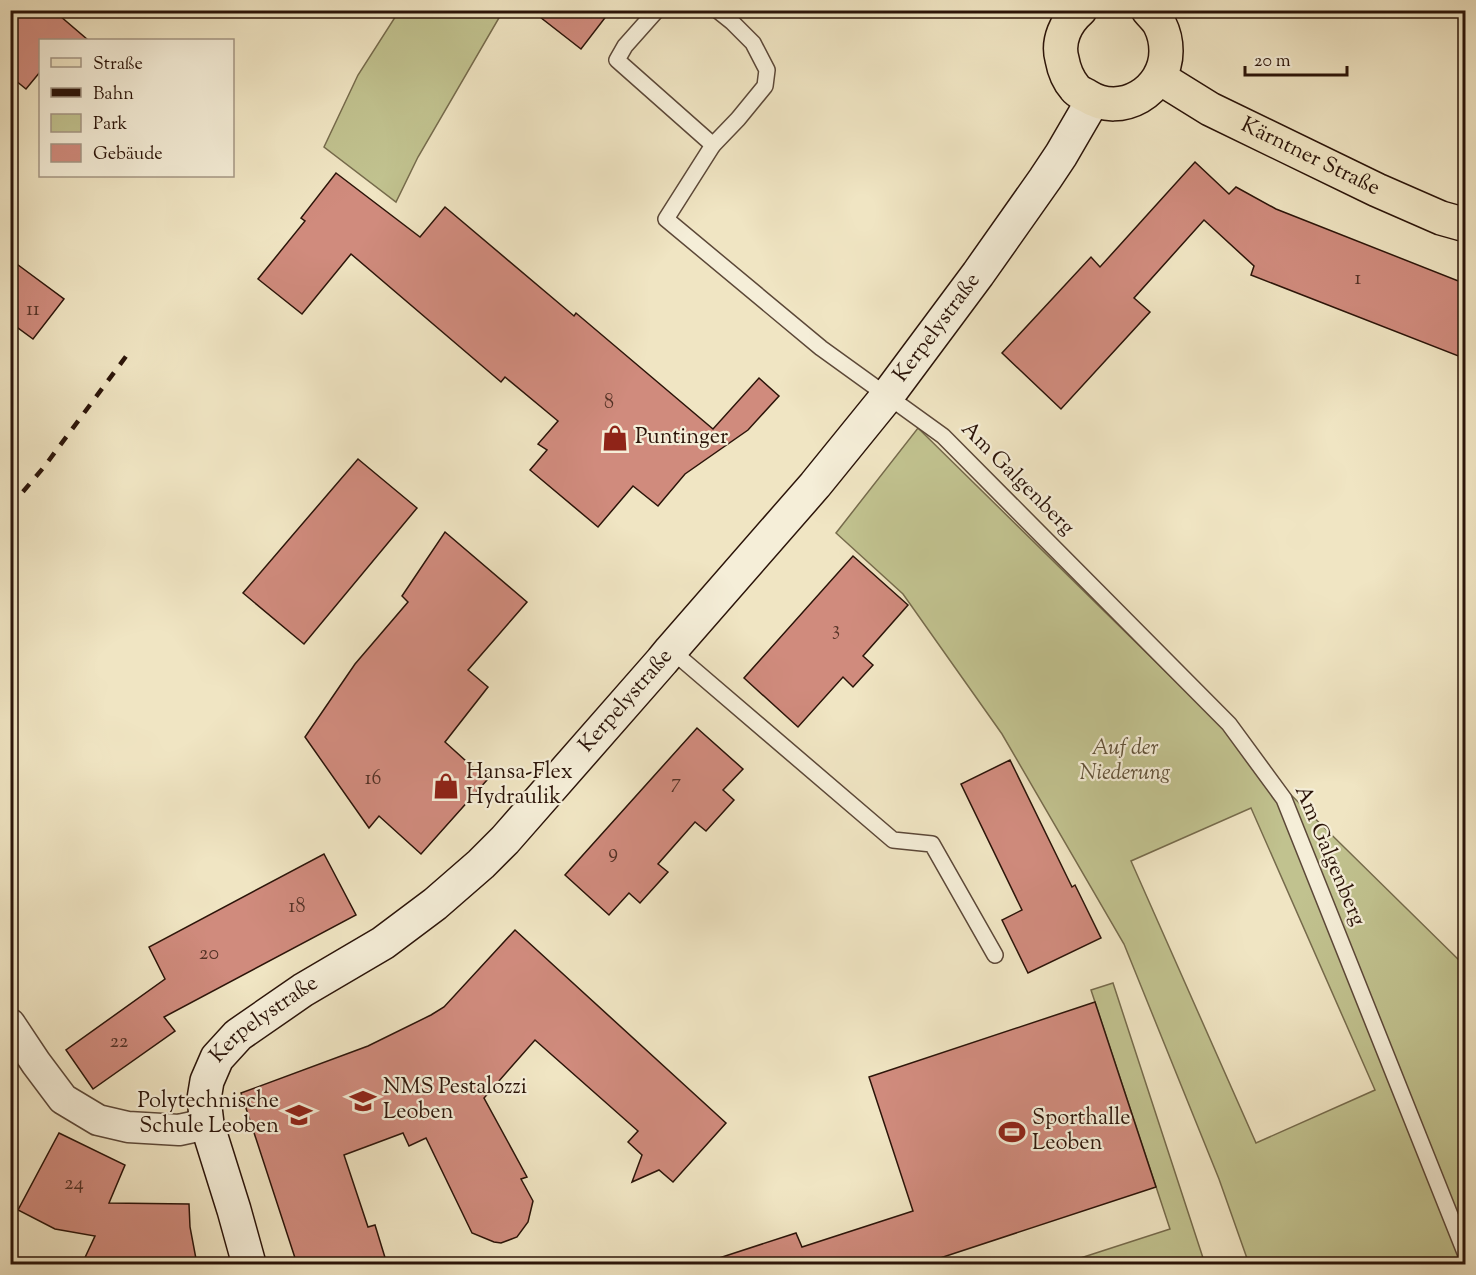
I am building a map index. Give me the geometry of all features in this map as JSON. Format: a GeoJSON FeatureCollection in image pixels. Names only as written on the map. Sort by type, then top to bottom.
{"type":"FeatureCollection","features":[{"type":"Feature","properties":{"kind":"main road"},"geometry":{"type":"LineString","coordinates":[[1071,13],[1062,35],[1060,54],[1065,73],[1076,90],[1093,100],[1108,104],[1123,104],[1138,99],[1150,90],[1160,78],[1166,60],[1166,41],[1159,24],[1148,10]]}},
{"type":"Feature","properties":{"kind":"main road","name":"Kärntner Straße"},"geometry":{"type":"LineString","coordinates":[[1160,78],[1210,109],[1377,190],[1441,218],[1466,225]]}},
{"type":"Feature","properties":{"kind":"main road","name":"Kerpelystraße"},"geometry":{"type":"LineString","coordinates":[[249,1264],[207,1124],[204,1099],[207,1081],[217,1058],[238,1035],[303,990],[384,943],[482,864],[662,662],[888,395],[978,274],[1061,155],[1093,100]]}},
{"type":"Feature","properties":{"kind":"street"},"geometry":{"type":"LineString","coordinates":[[14,1039],[63,1099],[98,1120],[129,1127],[179,1130],[207,1124]]}},
{"type":"Feature","properties":{"kind":"lane"},"geometry":{"type":"LineString","coordinates":[[657,10],[625,46],[617,60],[713,146],[765,86],[767,70],[753,43],[717,10]]}},
{"type":"Feature","properties":{"kind":"lane","name":"Am Galgenberg"},"geometry":{"type":"LineString","coordinates":[[713,146],[666,219],[821,348],[943,436],[1229,724],[1284,799],[1466,1255]]}},
{"type":"Feature","properties":{"kind":"lane"},"geometry":{"type":"LineString","coordinates":[[671,650],[893,840],[932,844],[995,955]]}},
{"type":"Feature","properties":{"kind":"green space"},"geometry":{"type":"Polygon","coordinates":[[[399,11],[503,11],[418,157],[396,202],[324,147],[358,75],[399,11]]]}},
{"type":"Feature","properties":{"kind":"green space","name":"Auf der Niederung"},"geometry":{"type":"Polygon","coordinates":[[[918,428],[1465,966],[1465,1060],[1460,1056],[1466,1069],[1465,1264],[1249,1264],[1219,1179],[1124,944],[1002,734],[903,594],[836,533],[918,428]],[[1251,808],[1131,861],[1256,1143],[1375,1090],[1251,808]]]}},
{"type":"Feature","properties":{"kind":"green space"},"geometry":{"type":"Polygon","coordinates":[[[1113,983],[1205,1264],[1062,1264],[1170,1229],[1091,990],[1113,983]]]}},
{"type":"Feature","properties":{"kind":"building"},"geometry":{"type":"Polygon","coordinates":[[[10,10],[53,10],[87,39],[39,39],[39,73],[26,89],[10,76],[10,10]]]}},
{"type":"Feature","properties":{"kind":"building"},"geometry":{"type":"Polygon","coordinates":[[[531,10],[611,10],[581,49],[531,10]]]}},
{"type":"Feature","properties":{"kind":"building"},"geometry":{"type":"Polygon","coordinates":[[[1195,162],[1229,194],[1236,187],[1276,209],[1466,284],[1466,359],[1251,275],[1254,266],[1204,220],[1134,298],[1150,312],[1061,409],[1002,353],[1091,257],[1100,267],[1195,162]]]}},
{"type":"Feature","properties":{"kind":"building"},"geometry":{"type":"Polygon","coordinates":[[[336,173],[420,237],[445,207],[574,316],[576,313],[713,429],[759,378],[779,396],[748,430],[685,474],[658,506],[633,486],[598,527],[530,470],[547,450],[538,444],[558,421],[505,377],[501,382],[351,254],[302,314],[258,279],[305,221],[301,218],[336,173]]]}},
{"type":"Feature","properties":{"kind":"building"},"geometry":{"type":"Polygon","coordinates":[[[10,259],[64,299],[33,339],[10,322],[10,259]]]}},
{"type":"Feature","properties":{"kind":"building"},"geometry":{"type":"Polygon","coordinates":[[[358,459],[417,508],[304,644],[243,593],[358,459]]]}},
{"type":"Feature","properties":{"kind":"building"},"geometry":{"type":"Polygon","coordinates":[[[445,532],[527,602],[468,670],[488,687],[445,742],[487,780],[421,854],[379,816],[369,828],[305,737],[355,664],[408,602],[402,596],[445,532]]]}},
{"type":"Feature","properties":{"kind":"building"},"geometry":{"type":"Polygon","coordinates":[[[853,556],[908,605],[863,656],[873,665],[853,687],[843,677],[798,727],[744,678],[853,556]]]}},
{"type":"Feature","properties":{"kind":"building"},"geometry":{"type":"Polygon","coordinates":[[[697,728],[743,769],[723,790],[734,800],[706,831],[695,822],[658,864],[668,872],[640,903],[629,893],[609,915],[565,875],[697,728]]]}},
{"type":"Feature","properties":{"kind":"building"},"geometry":{"type":"Polygon","coordinates":[[[1010,760],[1072,887],[1075,885],[1101,938],[1028,973],[1002,920],[1022,910],[961,784],[1010,760]]]}},
{"type":"Feature","properties":{"kind":"building"},"geometry":{"type":"Polygon","coordinates":[[[324,854],[356,915],[164,1017],[175,1031],[93,1089],[66,1050],[165,979],[149,947],[324,854]]]}},
{"type":"Feature","properties":{"kind":"building","name":"NMS Pestalozzi Leoben"},"geometry":{"type":"Polygon","coordinates":[[[515,930],[726,1123],[673,1182],[659,1170],[632,1182],[642,1155],[628,1142],[638,1131],[535,1040],[484,1098],[527,1177],[521,1179],[533,1201],[528,1222],[517,1237],[501,1243],[472,1233],[426,1138],[409,1146],[403,1133],[344,1155],[368,1227],[375,1225],[387,1264],[297,1264],[241,1093],[368,1046],[431,1015],[444,1007],[515,930]]]}},
{"type":"Feature","properties":{"kind":"building","name":"Sporthalle Leoben"},"geometry":{"type":"Polygon","coordinates":[[[1095,1002],[1156,1187],[922,1264],[717,1264],[716,1259],[796,1233],[802,1247],[913,1211],[869,1077],[1095,1002]]]}},
{"type":"Feature","properties":{"kind":"building"},"geometry":{"type":"Polygon","coordinates":[[[59,1133],[125,1165],[109,1203],[189,1204],[190,1227],[197,1264],[82,1264],[95,1236],[55,1229],[18,1210],[59,1133]]]}},
{"type":"Feature","properties":{"kind":"railway"},"geometry":{"type":"LineString","coordinates":[[10,507],[44,467],[127,355]]}},
{"type":"Feature","properties":{"kind":"place","name":"Puntinger"},"geometry":{"type":"Point","coordinates":[615,438]}},
{"type":"Feature","properties":{"kind":"place","name":"Hansa-Flex Hydraulik"},"geometry":{"type":"Point","coordinates":[446,786]}},
{"type":"Feature","properties":{"kind":"place","name":"NMS Pestalozzi Leoben"},"geometry":{"type":"Point","coordinates":[363,1101]}},
{"type":"Feature","properties":{"kind":"place","name":"Polytechnische Schule Leoben"},"geometry":{"type":"Point","coordinates":[299,1115]}},
{"type":"Feature","properties":{"kind":"place","name":"Sporthalle Leoben"},"geometry":{"type":"Point","coordinates":[1012,1132]}}]}
